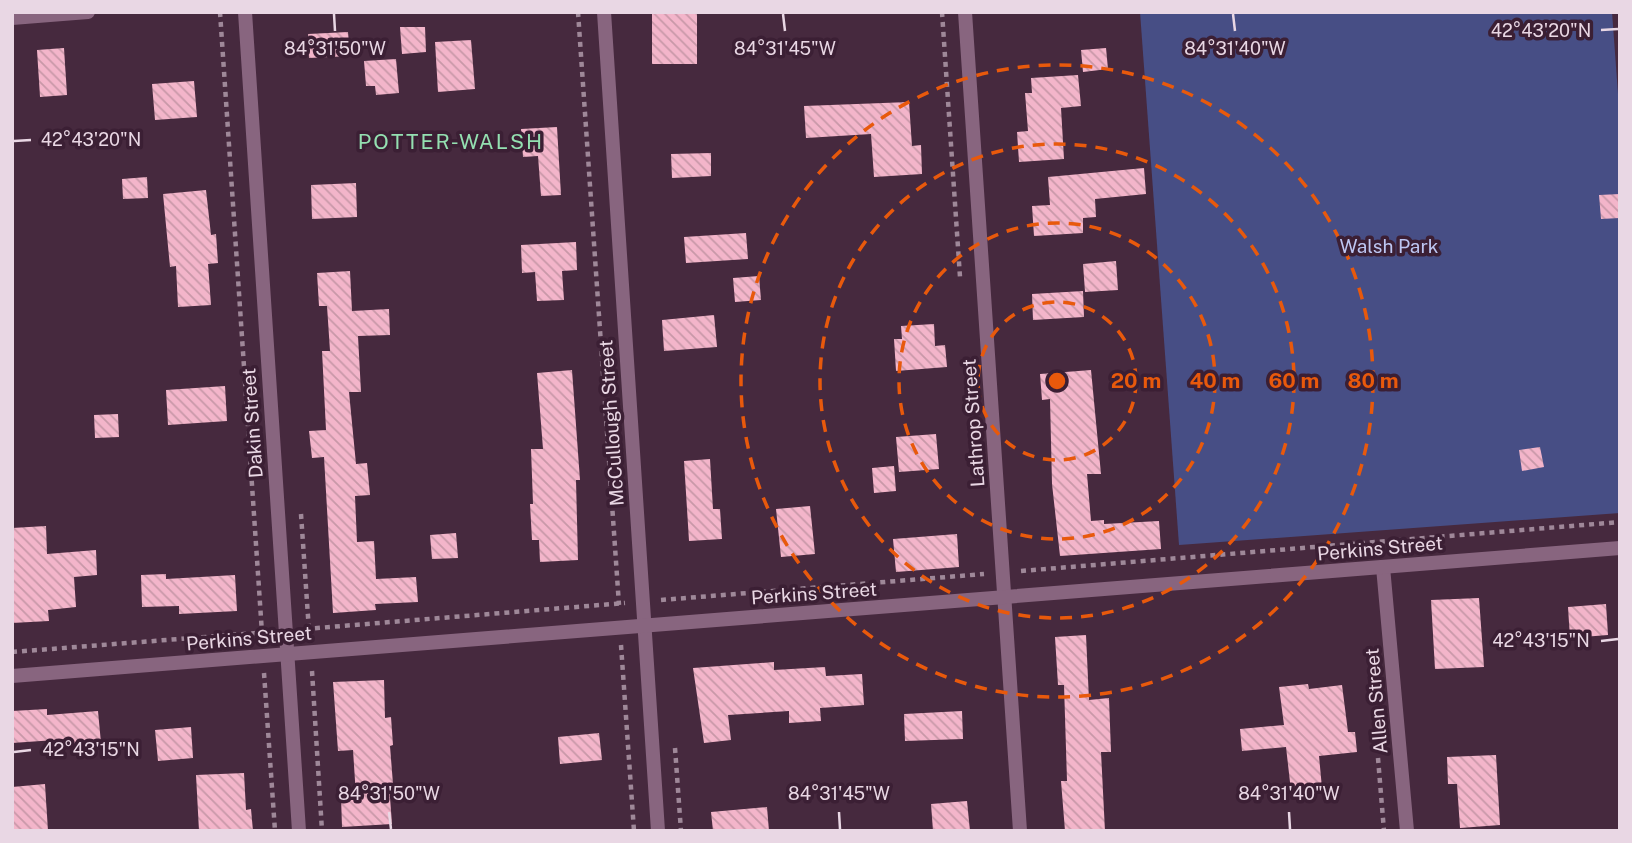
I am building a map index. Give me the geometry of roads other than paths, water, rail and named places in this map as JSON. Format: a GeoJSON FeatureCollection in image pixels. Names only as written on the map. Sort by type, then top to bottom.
{"type":"FeatureCollection","features":[{"type":"Feature","properties":{"kind":"street"},"geometry":{"type":"LineString","coordinates":[[12,18],[88,12]]}},
{"type":"Feature","properties":{"kind":"street","name":"Dakin Street"},"geometry":{"type":"LineString","coordinates":[[245,12],[299,831]]}},
{"type":"Feature","properties":{"kind":"street","name":"McCullough Street"},"geometry":{"type":"LineString","coordinates":[[604,12],[658,831]]}},
{"type":"Feature","properties":{"kind":"street","name":"Lathrop Street"},"geometry":{"type":"LineString","coordinates":[[965,12],[1020,831]]}},
{"type":"Feature","properties":{"kind":"street","name":"Perkins Street"},"geometry":{"type":"LineString","coordinates":[[12,676],[1620,548]]}},
{"type":"Feature","properties":{"kind":"street","name":"Allen Street"},"geometry":{"type":"LineString","coordinates":[[1383,567],[1407,831]]}},
{"type":"Feature","properties":{"kind":"district","name":"POTTER-WALSH"},"geometry":{"type":"Point","coordinates":[451,141]}},
{"type":"Feature","properties":{"kind":"park label","name":"Walsh Park"},"geometry":{"type":"Point","coordinates":[1389,246]}}]}
